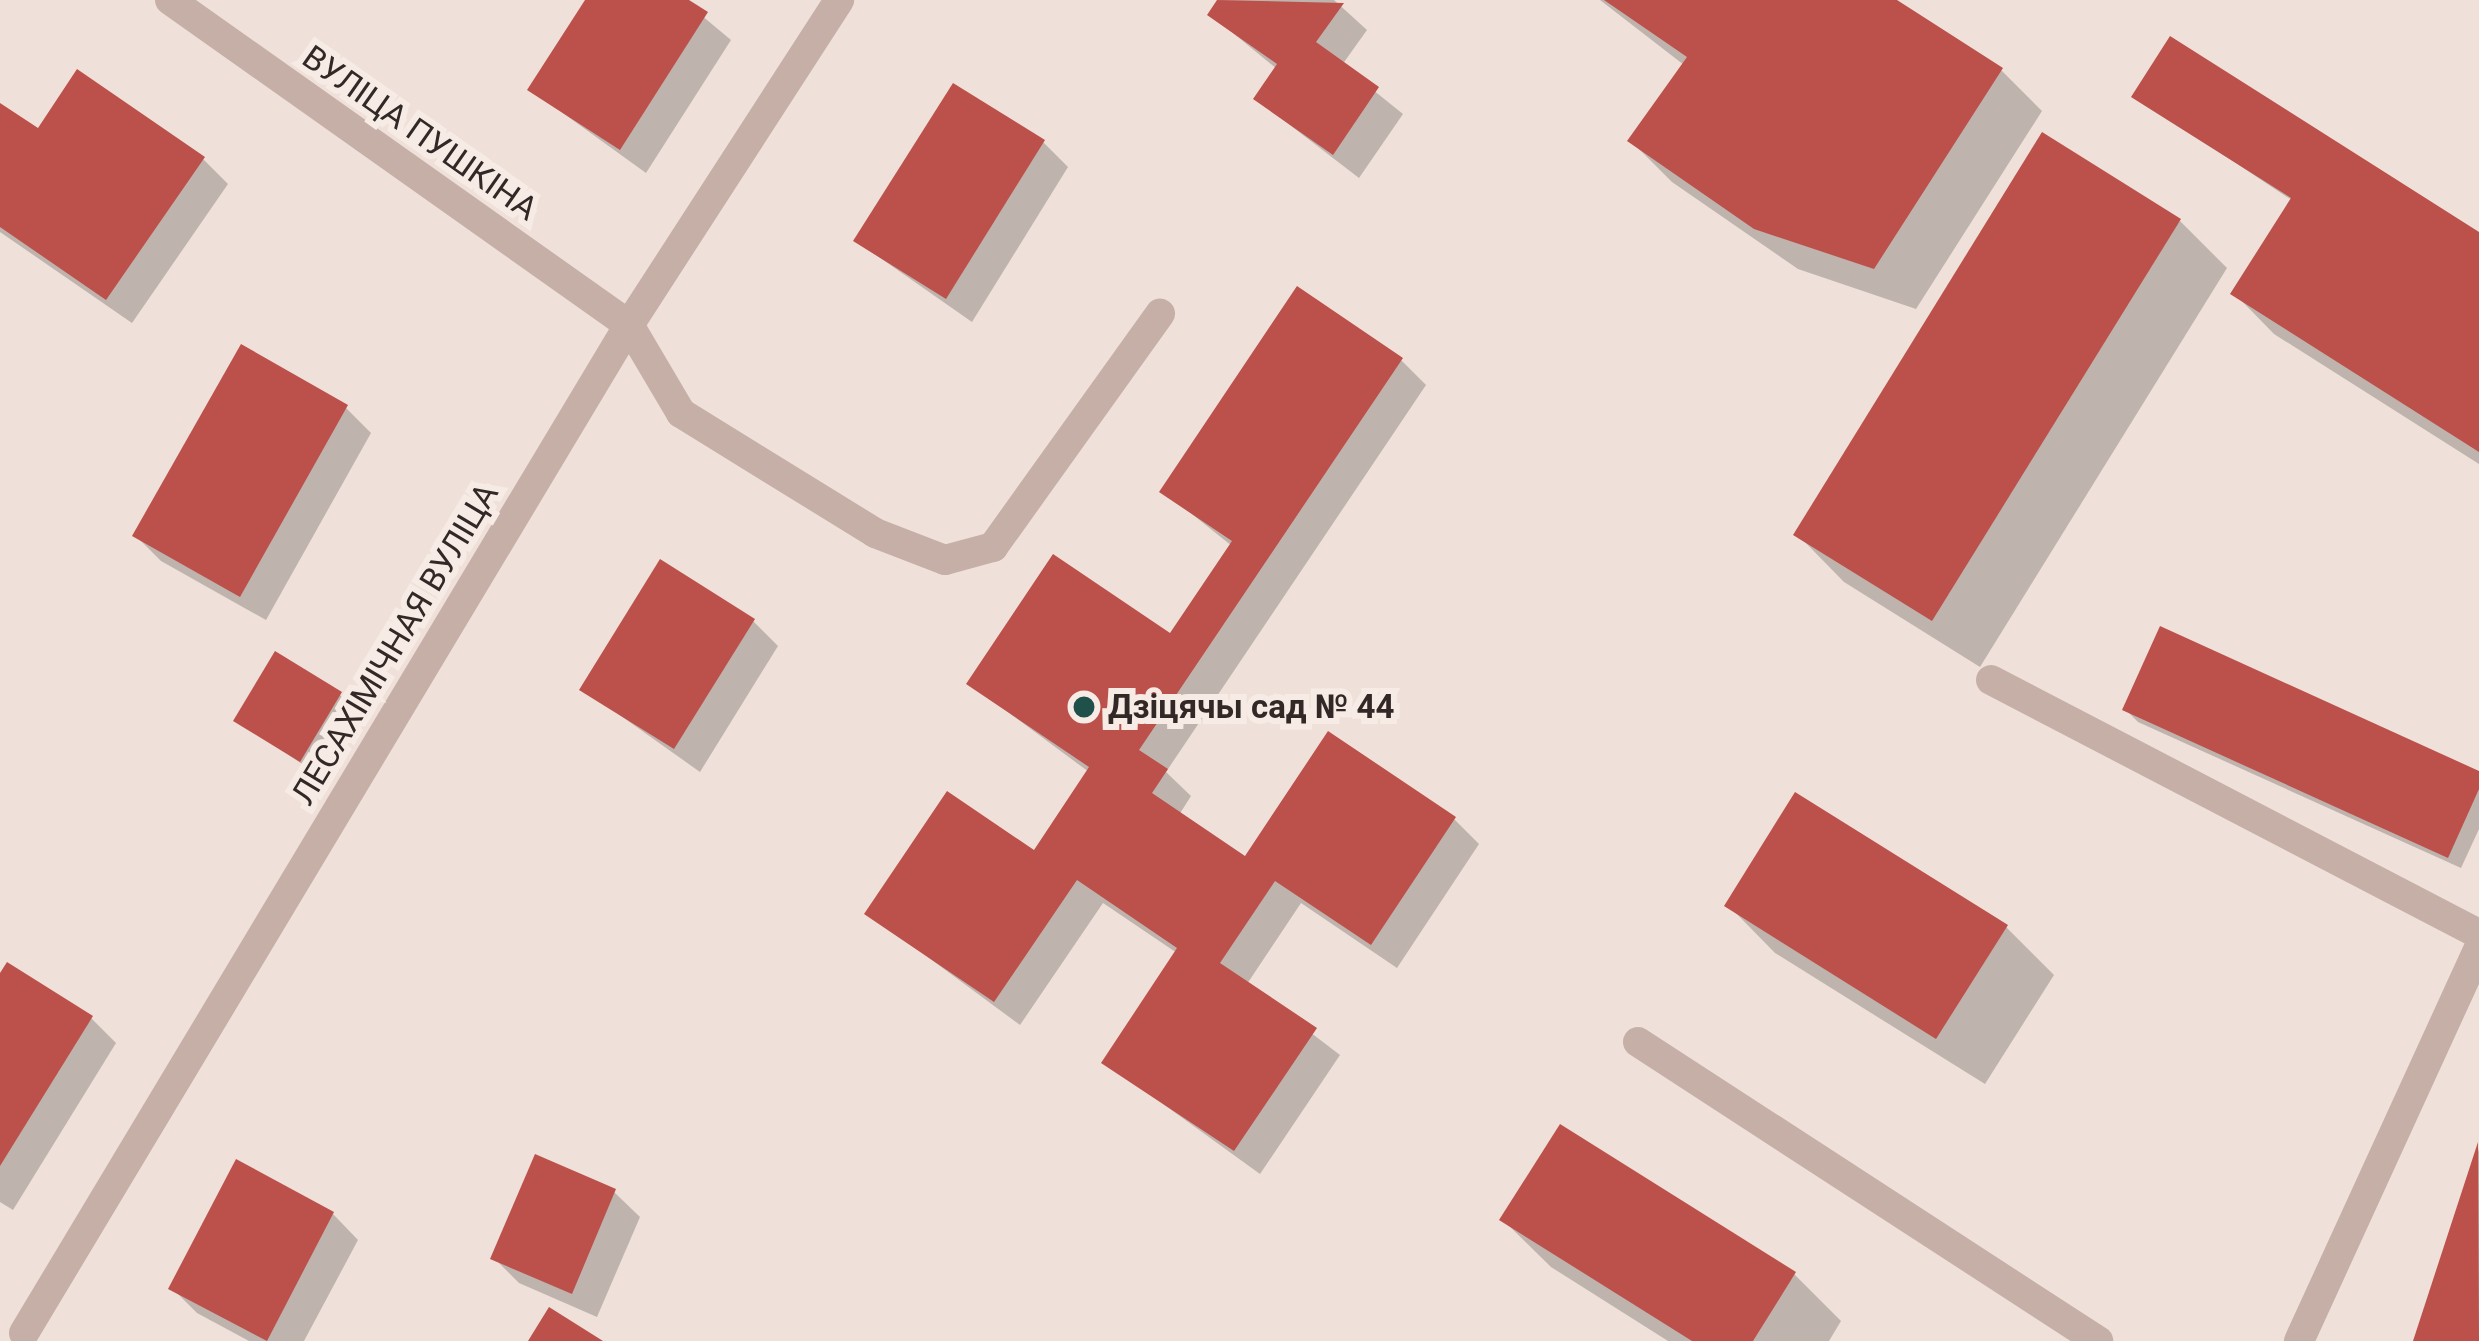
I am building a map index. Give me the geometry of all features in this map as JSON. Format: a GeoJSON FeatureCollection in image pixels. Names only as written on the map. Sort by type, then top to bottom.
{"type":"FeatureCollection","features":[{"type":"Feature","properties":{"kind":"street","name":"ВУЛІЦА ПУШКІНА"},"geometry":{"type":"LineString","coordinates":[[170,0],[629,325]]}},
{"type":"Feature","properties":{"kind":"street","name":"ЛЕСАХІМІЧНАЯ ВУЛІЦА"},"geometry":{"type":"LineString","coordinates":[[20,1331],[629,325],[839,0]]}},
{"type":"Feature","properties":{"kind":"street"},"geometry":{"type":"LineString","coordinates":[[629,325],[681,413],[875,533],[945,560],[993,547],[1160,314]]}},
{"type":"Feature","properties":{"kind":"street"},"geometry":{"type":"LineString","coordinates":[[1991,680],[2479,934]]}},
{"type":"Feature","properties":{"kind":"street"},"geometry":{"type":"LineString","coordinates":[[2299,1341],[2479,947]]}},
{"type":"Feature","properties":{"kind":"street"},"geometry":{"type":"LineString","coordinates":[[1639,1042],[2098,1341]]}},
{"type":"Feature","properties":{"kind":"building"},"geometry":{"type":"Polygon","coordinates":[[[585,0],[689,0],[708,12],[620,150],[527,90],[585,0]]]}},
{"type":"Feature","properties":{"kind":"building"},"geometry":{"type":"Polygon","coordinates":[[[1217,0],[1344,3],[1316,42],[1379,87],[1333,155],[1253,99],[1277,64],[1207,15],[1217,0]]]}},
{"type":"Feature","properties":{"kind":"building"},"geometry":{"type":"Polygon","coordinates":[[[1604,0],[1897,0],[2003,68],[1874,269],[1754,229],[1627,141],[1687,57],[1604,0]]]}},
{"type":"Feature","properties":{"kind":"building"},"geometry":{"type":"Polygon","coordinates":[[[2170,36],[2479,232],[2479,452],[2230,294],[2291,198],[2131,97],[2170,36]]]}},
{"type":"Feature","properties":{"kind":"building"},"geometry":{"type":"Polygon","coordinates":[[[77,69],[205,157],[106,300],[0,227],[0,103],[38,128],[77,69]]]}},
{"type":"Feature","properties":{"kind":"building"},"geometry":{"type":"Polygon","coordinates":[[[953,83],[1045,140],[946,299],[853,241],[953,83]]]}},
{"type":"Feature","properties":{"kind":"building"},"geometry":{"type":"Polygon","coordinates":[[[2042,132],[2181,219],[1932,621],[1793,535],[2042,132]]]}},
{"type":"Feature","properties":{"kind":"building","name":"Дзіцячы сад № 44"},"geometry":{"type":"Polygon","coordinates":[[[1297,286],[1403,358],[1139,750],[1168,769],[1152,793],[1245,856],[1328,731],[1456,817],[1371,945],[1275,881],[1220,963],[1317,1028],[1234,1151],[1101,1063],[1177,948],[1077,880],[994,1002],[864,914],[947,791],[1034,850],[1089,767],[966,684],[1053,554],[1170,633],[1232,541],[1159,492],[1297,286]]]}},
{"type":"Feature","properties":{"kind":"building"},"geometry":{"type":"Polygon","coordinates":[[[241,344],[348,405],[240,597],[132,536],[241,344]]]}},
{"type":"Feature","properties":{"kind":"building"},"geometry":{"type":"Polygon","coordinates":[[[660,559],[755,619],[674,749],[579,690],[660,559]]]}},
{"type":"Feature","properties":{"kind":"building"},"geometry":{"type":"Polygon","coordinates":[[[2160,626],[2479,771],[2479,789],[2448,858],[2122,710],[2160,626]]]}},
{"type":"Feature","properties":{"kind":"building"},"geometry":{"type":"Polygon","coordinates":[[[275,651],[342,692],[300,762],[233,721],[275,651]]]}},
{"type":"Feature","properties":{"kind":"building"},"geometry":{"type":"Polygon","coordinates":[[[1795,792],[2008,925],[1936,1039],[1724,906],[1795,792]]]}},
{"type":"Feature","properties":{"kind":"building"},"geometry":{"type":"Polygon","coordinates":[[[7,962],[93,1016],[0,1166],[0,973],[7,962]]]}},
{"type":"Feature","properties":{"kind":"building"},"geometry":{"type":"Polygon","coordinates":[[[1560,1124],[1796,1272],[1753,1341],[1692,1341],[1499,1220],[1560,1124]]]}},
{"type":"Feature","properties":{"kind":"building"},"geometry":{"type":"Polygon","coordinates":[[[2478,1142],[2479,1341],[2413,1341],[2478,1142]]]}},
{"type":"Feature","properties":{"kind":"building"},"geometry":{"type":"Polygon","coordinates":[[[535,1154],[616,1189],[572,1294],[490,1259],[535,1154]]]}},
{"type":"Feature","properties":{"kind":"building"},"geometry":{"type":"Polygon","coordinates":[[[236,1159],[334,1212],[267,1341],[168,1289],[236,1159]]]}},
{"type":"Feature","properties":{"kind":"building"},"geometry":{"type":"Polygon","coordinates":[[[549,1307],[603,1341],[528,1341],[549,1307]]]}},
{"type":"Feature","properties":{"kind":"place","name":"Дзіцячы сад № 44"},"geometry":{"type":"Point","coordinates":[1084,707]}}]}
